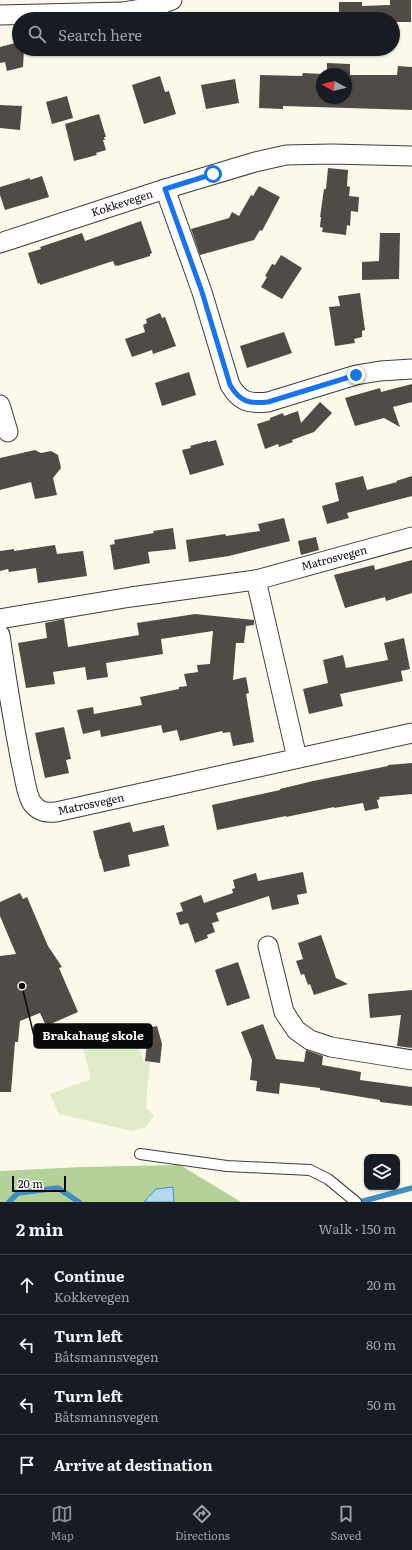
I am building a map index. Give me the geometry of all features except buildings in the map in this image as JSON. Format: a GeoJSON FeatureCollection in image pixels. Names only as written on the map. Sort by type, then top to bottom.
{"type":"FeatureCollection","features":[{"type":"Feature","properties":{"kind":"street"},"geometry":{"type":"LineString","coordinates":[[123,12],[154,6],[172,0]]}},
{"type":"Feature","properties":{"kind":"street"},"geometry":{"type":"LineString","coordinates":[[0,15],[12,15]]}},
{"type":"Feature","properties":{"kind":"street","name":"Kokkevegen"},"geometry":{"type":"LineString","coordinates":[[0,243],[165,189],[255,162],[286,155],[332,154],[412,156]]}},
{"type":"Feature","properties":{"kind":"street"},"geometry":{"type":"LineString","coordinates":[[165,189],[202,292],[230,385],[236,395],[244,400],[256,403],[268,402],[356,375],[380,371],[412,369]]}},
{"type":"Feature","properties":{"kind":"street"},"geometry":{"type":"LineString","coordinates":[[0,405],[8,432]]}},
{"type":"Feature","properties":{"kind":"street","name":"Matrosvegen"},"geometry":{"type":"LineString","coordinates":[[0,619],[256,580],[412,537]]}},
{"type":"Feature","properties":{"kind":"street"},"geometry":{"type":"LineString","coordinates":[[256,580],[297,758]]}},
{"type":"Feature","properties":{"kind":"street","name":"Matrosvegen"},"geometry":{"type":"LineString","coordinates":[[0,635],[7,691],[25,781],[31,802],[38,809],[47,812],[56,812],[412,734]]}},
{"type":"Feature","properties":{"kind":"street"},"geometry":{"type":"LineString","coordinates":[[268,946],[284,1012],[296,1030],[310,1040],[331,1047],[412,1060]]}},
{"type":"Feature","properties":{"kind":"lane"},"geometry":{"type":"LineString","coordinates":[[140,1154],[227,1166],[310,1170],[328,1179],[356,1202]]}},
{"type":"Feature","properties":{"kind":"green space"},"geometry":{"type":"Polygon","coordinates":[[[134,1032],[144,1062],[150,1062],[146,1108],[154,1116],[146,1127],[132,1131],[59,1114],[50,1094],[91,1079],[83,1048],[134,1032]]]}},
{"type":"Feature","properties":{"kind":"green space"},"geometry":{"type":"Polygon","coordinates":[[[180,1165],[241,1202],[174,1202],[173,1187],[156,1189],[144,1202],[0,1202],[0,1171],[82,1167],[180,1165]]]}},
{"type":"Feature","properties":{"kind":"water"},"geometry":{"type":"Polygon","coordinates":[[[173,1187],[174,1202],[144,1202],[156,1189],[173,1187]]]}},
{"type":"Feature","properties":{"kind":"waterway"},"geometry":{"type":"LineString","coordinates":[[9,1202],[18,1193],[58,1188],[79,1202]]}},
{"type":"Feature","properties":{"kind":"waterway"},"geometry":{"type":"LineString","coordinates":[[360,1202],[412,1188]]}},
{"type":"Feature","properties":{"kind":"place","name":"Brakahaug skole"},"geometry":{"type":"Point","coordinates":[22,986]}},
{"type":"Feature","properties":{"kind":"route"},"geometry":{"type":"LineString","coordinates":[[213,174],[165,189],[202,292],[230,385],[236,395],[244,400],[256,403],[268,402],[356,375]]}}]}
